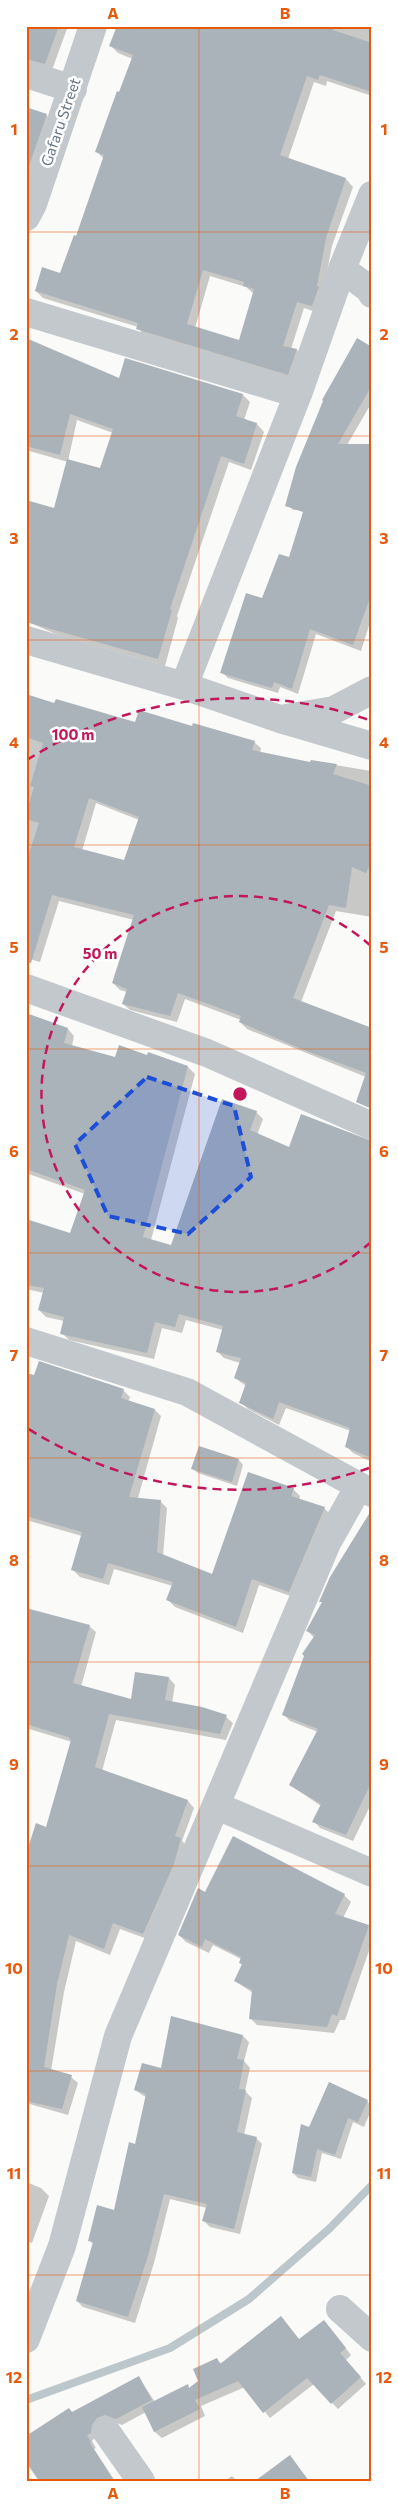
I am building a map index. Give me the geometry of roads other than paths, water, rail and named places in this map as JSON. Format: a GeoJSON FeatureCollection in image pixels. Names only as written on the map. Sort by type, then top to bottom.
{"type":"FeatureCollection","features":[{"type":"Feature","properties":{"kind":"street","name":"Gafaru Street"},"geometry":{"type":"LineString","coordinates":[[26,217],[33,204],[93,26]]}},
{"type":"Feature","properties":{"kind":"street"},"geometry":{"type":"LineString","coordinates":[[26,74],[73,89]]}},
{"type":"Feature","properties":{"kind":"street"},"geometry":{"type":"LineString","coordinates":[[184,686],[298,394],[342,269],[372,195]]}},
{"type":"Feature","properties":{"kind":"street"},"geometry":{"type":"LineString","coordinates":[[342,269],[369,289],[372,294]]}},
{"type":"Feature","properties":{"kind":"street"},"geometry":{"type":"LineString","coordinates":[[26,312],[298,394]]}},
{"type":"Feature","properties":{"kind":"street"},"geometry":{"type":"LineString","coordinates":[[26,640],[184,686],[280,719],[372,746]]}},
{"type":"Feature","properties":{"kind":"street"},"geometry":{"type":"LineString","coordinates":[[280,719],[334,710],[372,690]]}},
{"type":"Feature","properties":{"kind":"street"},"geometry":{"type":"LineString","coordinates":[[26,988],[207,1053],[372,1126]]}},
{"type":"Feature","properties":{"kind":"street"},"geometry":{"type":"LineString","coordinates":[[26,1341],[186,1392],[366,1490],[327,1543],[118,2036],[62,2246],[26,2339]]}},
{"type":"Feature","properties":{"kind":"street"},"geometry":{"type":"LineString","coordinates":[[217,1806],[372,1873]]}},
{"type":"Feature","properties":{"kind":"street"},"geometry":{"type":"LineString","coordinates":[[340,2309],[372,2338]]}},
{"type":"Feature","properties":{"kind":"street"},"geometry":{"type":"LineString","coordinates":[[106,2430],[141,2481]]}},
{"type":"Feature","properties":{"kind":"waterway"},"geometry":{"type":"LineString","coordinates":[[26,2400],[170,2348],[249,2299],[329,2229],[372,2185]]}}]}
